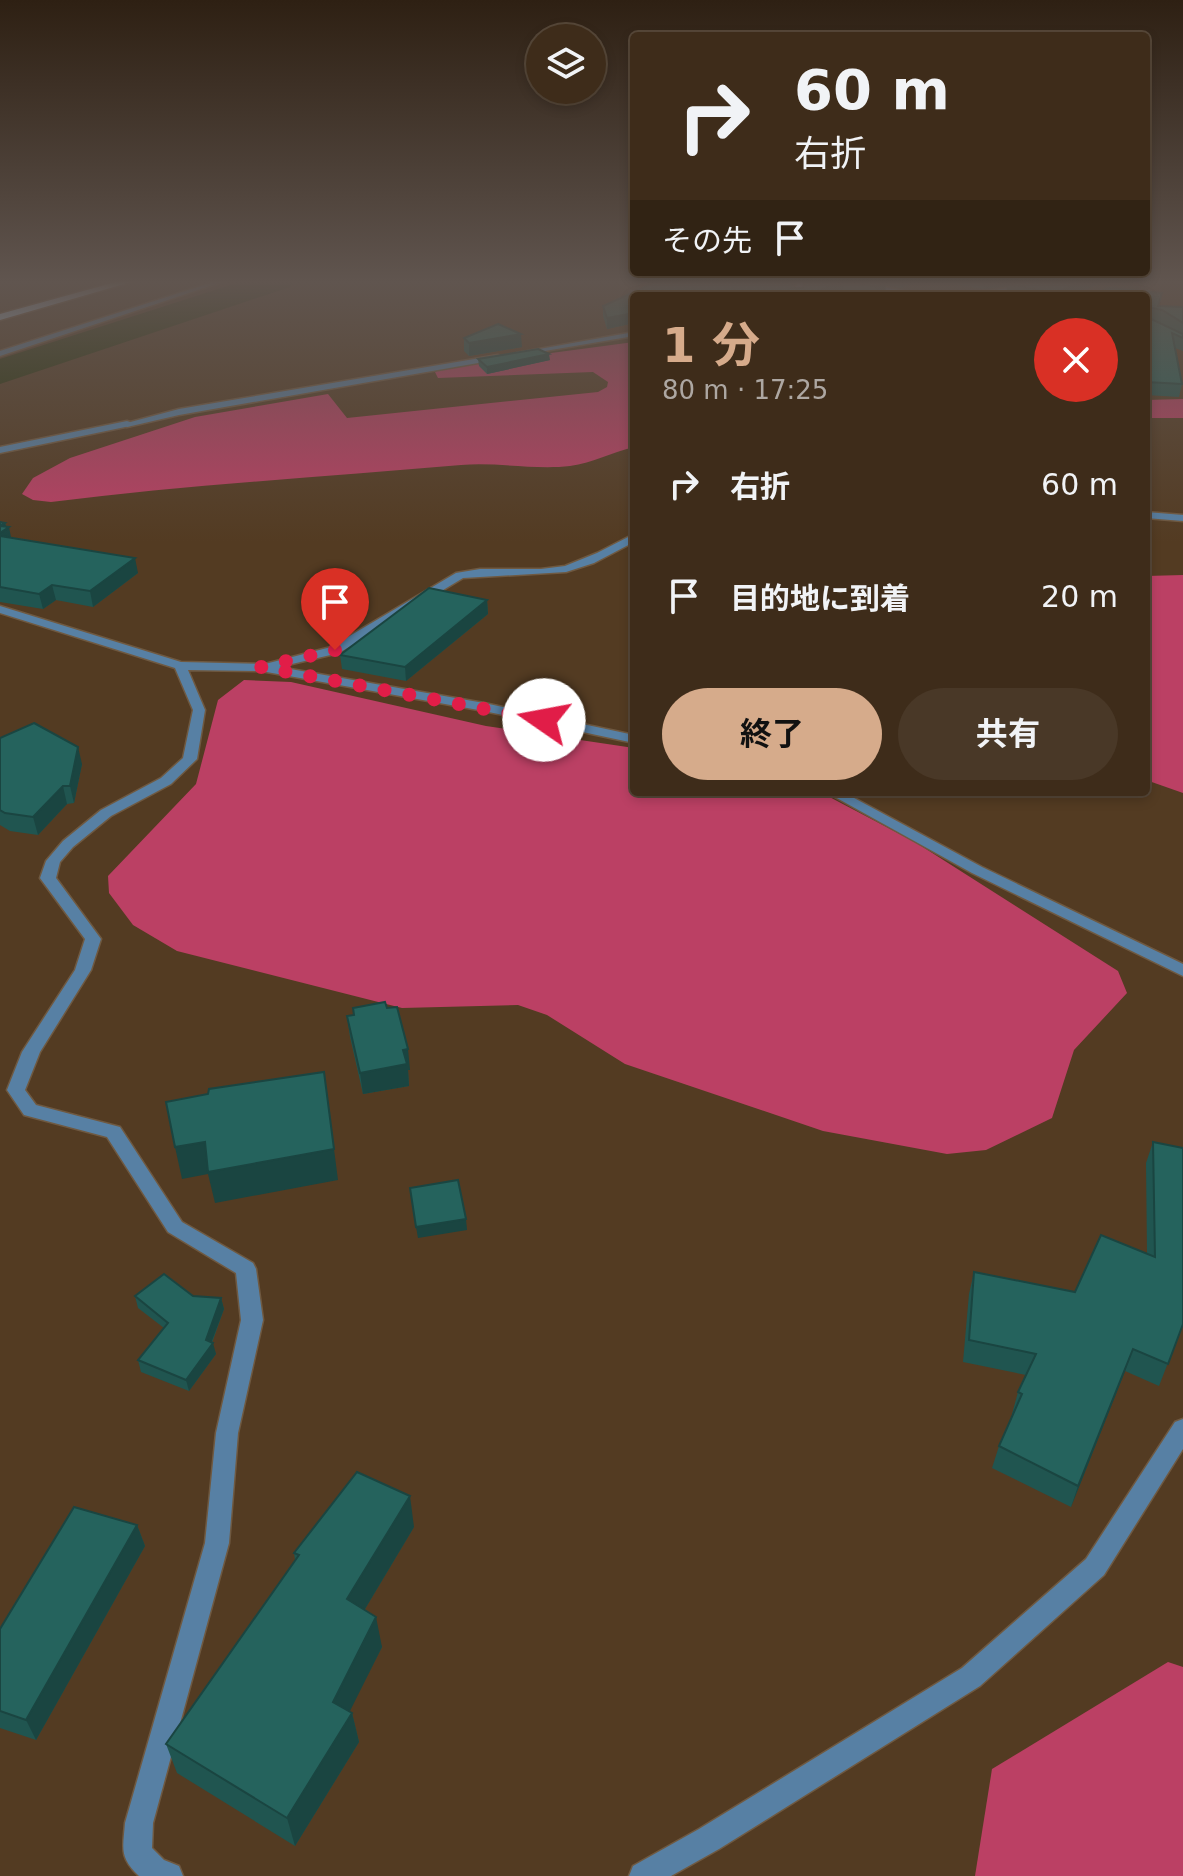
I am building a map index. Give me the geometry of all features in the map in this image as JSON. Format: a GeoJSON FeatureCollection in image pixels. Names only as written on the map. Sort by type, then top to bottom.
{"type":"FeatureCollection","features":[{"type":"Feature","properties":{"kind":"street"},"geometry":{"type":"LineString","coordinates":[[0,450],[332,384],[431,368]]}},
{"type":"Feature","properties":{"kind":"street"},"geometry":{"type":"LineString","coordinates":[[1150,515],[1183,518]]}},
{"type":"Feature","properties":{"kind":"street"},"geometry":{"type":"LineString","coordinates":[[261,667],[335,650],[460,575],[479,571],[543,572],[572,568],[603,556],[630,539]]}},
{"type":"Feature","properties":{"kind":"street"},"geometry":{"type":"LineString","coordinates":[[0,609],[180,666],[261,667],[484,707],[630,738]]}},
{"type":"Feature","properties":{"kind":"street"},"geometry":{"type":"LineString","coordinates":[[169,1876],[156,1872],[137,1854],[139,1823],[217,1543],[227,1433],[252,1320],[246,1269],[175,1227],[113,1132],[30,1110],[16,1090],[31,1052],[83,970],[93,939],[48,878],[53,861],[68,844],[106,813],[166,781],[190,759],[199,710],[180,666]]}},
{"type":"Feature","properties":{"kind":"street"},"geometry":{"type":"LineString","coordinates":[[840,796],[977,870],[1183,971]]}},
{"type":"Feature","properties":{"kind":"street"},"geometry":{"type":"LineString","coordinates":[[643,1876],[709,1839],[971,1677],[1095,1567],[1183,1429]]}},
{"type":"Feature","properties":{"kind":"shaded area"},"geometry":{"type":"Polygon","coordinates":[[[444,368],[630,368],[630,448],[578,465],[557,467],[461,465],[51,502],[33,500],[22,494],[33,478],[70,458],[195,417],[328,394],[347,418],[598,392],[607,387],[608,382],[593,372],[438,378],[435,372],[444,368]]]}},
{"type":"Feature","properties":{"kind":"shaded area"},"geometry":{"type":"Polygon","coordinates":[[[1183,399],[1183,418],[1150,418],[1150,400],[1183,399]]]}},
{"type":"Feature","properties":{"kind":"shaded area"},"geometry":{"type":"Polygon","coordinates":[[[1183,575],[1183,793],[1150,781],[1150,576],[1183,575]]]}},
{"type":"Feature","properties":{"kind":"shaded area"},"geometry":{"type":"Polygon","coordinates":[[[244,680],[291,682],[486,726],[630,747],[630,796],[828,796],[915,842],[1118,971],[1127,993],[1074,1050],[1052,1118],[986,1150],[947,1154],[823,1131],[625,1064],[547,1015],[518,1005],[402,1008],[177,951],[133,925],[109,893],[108,876],[196,784],[218,700],[244,680]]]}},
{"type":"Feature","properties":{"kind":"shaded area"},"geometry":{"type":"Polygon","coordinates":[[[1168,1662],[1183,1667],[1183,1876],[975,1876],[992,1769],[1168,1662]]]}},
{"type":"Feature","properties":{"kind":"building"},"geometry":{"type":"Polygon","coordinates":[[[1150,368],[1179,368],[1182,384],[1150,382],[1150,368]]]}},
{"type":"Feature","properties":{"kind":"building"},"geometry":{"type":"Polygon","coordinates":[[[0,536],[135,558],[90,591],[52,585],[39,594],[0,587],[0,536]]]}},
{"type":"Feature","properties":{"kind":"building"},"geometry":{"type":"Polygon","coordinates":[[[429,588],[487,600],[405,667],[340,655],[429,588]]]}},
{"type":"Feature","properties":{"kind":"building"},"geometry":{"type":"Polygon","coordinates":[[[34,723],[78,747],[70,786],[63,786],[33,817],[5,813],[0,810],[0,738],[34,723]]]}},
{"type":"Feature","properties":{"kind":"building"},"geometry":{"type":"Polygon","coordinates":[[[385,1002],[387,1008],[397,1007],[408,1049],[403,1050],[407,1064],[360,1073],[347,1016],[354,1015],[353,1008],[385,1002]]]}},
{"type":"Feature","properties":{"kind":"building"},"geometry":{"type":"Polygon","coordinates":[[[324,1072],[334,1149],[208,1172],[205,1142],[175,1147],[166,1102],[208,1094],[209,1089],[324,1072]]]}},
{"type":"Feature","properties":{"kind":"building"},"geometry":{"type":"Polygon","coordinates":[[[1153,1142],[1183,1148],[1183,1324],[1168,1364],[1133,1349],[1078,1486],[999,1446],[1022,1394],[1018,1392],[1036,1354],[969,1340],[974,1272],[1075,1292],[1101,1235],[1155,1257],[1153,1142]]]}},
{"type":"Feature","properties":{"kind":"building"},"geometry":{"type":"Polygon","coordinates":[[[458,1180],[466,1219],[416,1227],[410,1188],[458,1180]]]}},
{"type":"Feature","properties":{"kind":"building"},"geometry":{"type":"Polygon","coordinates":[[[164,1274],[193,1296],[221,1298],[206,1340],[213,1343],[186,1380],[138,1360],[168,1323],[135,1296],[164,1274]]]}},
{"type":"Feature","properties":{"kind":"building"},"geometry":{"type":"Polygon","coordinates":[[[357,1472],[410,1496],[347,1599],[376,1617],[333,1702],[352,1713],[287,1818],[166,1744],[299,1555],[294,1553],[357,1472]]]}},
{"type":"Feature","properties":{"kind":"building"},"geometry":{"type":"Polygon","coordinates":[[[74,1507],[137,1525],[26,1720],[0,1711],[0,1629],[74,1507]]]}},
{"type":"Feature","properties":{"kind":"waterway"},"geometry":{"type":"LineString","coordinates":[[0,372],[13,368]]}},
{"type":"Feature","properties":{"kind":"route"},"geometry":{"type":"LineString","coordinates":[[335,650],[261,667],[544,720]]}}]}
